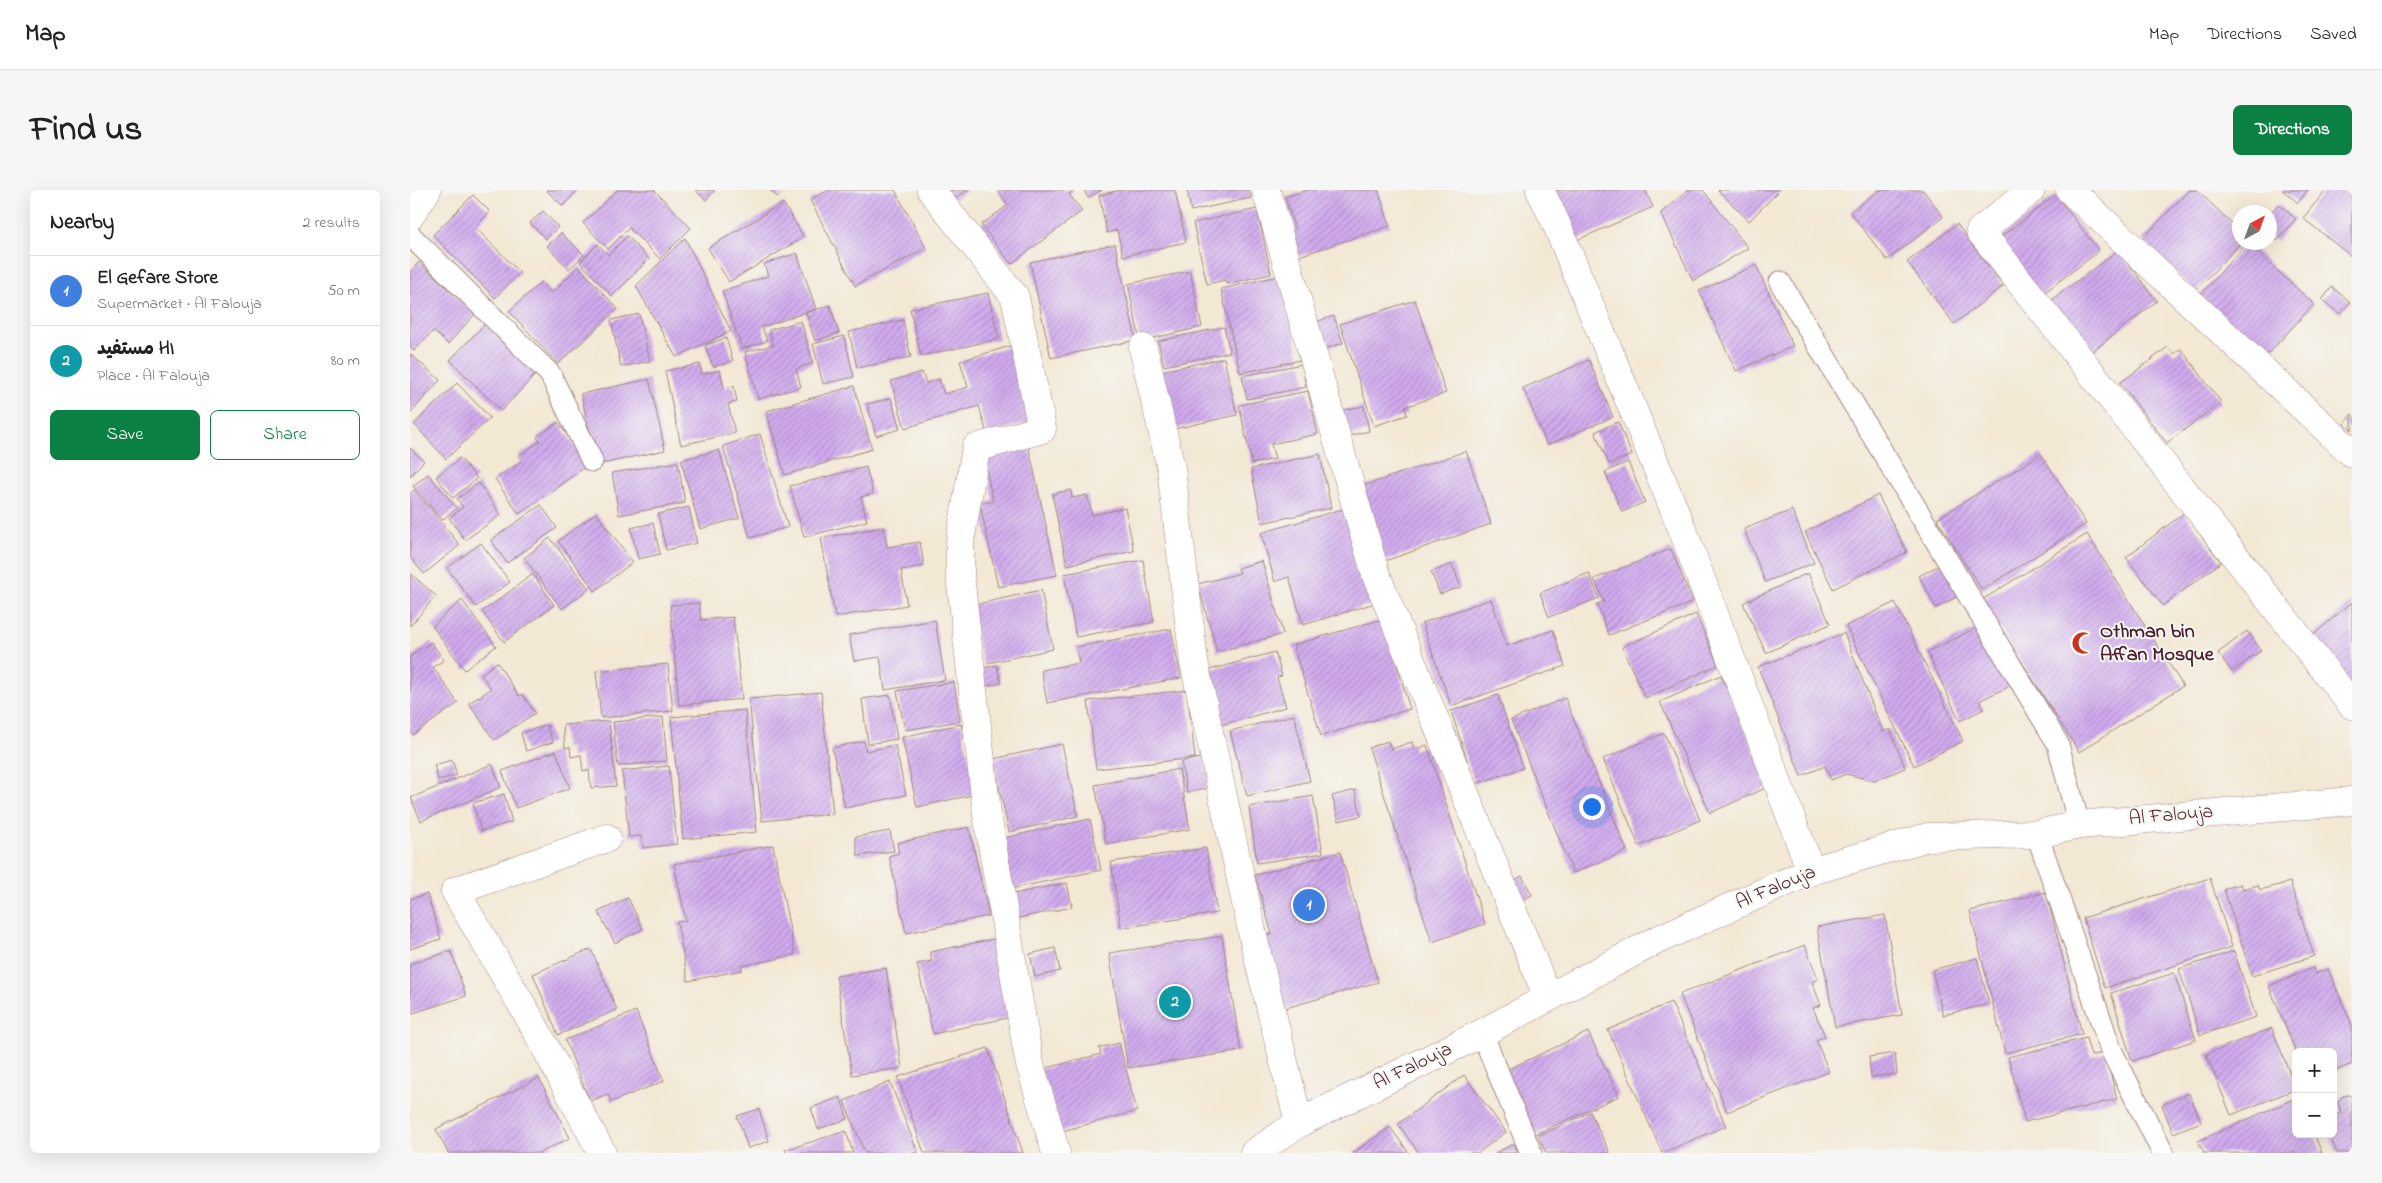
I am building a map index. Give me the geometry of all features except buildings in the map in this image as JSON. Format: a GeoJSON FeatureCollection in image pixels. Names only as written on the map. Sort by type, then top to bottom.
{"type":"FeatureCollection","features":[{"type":"Feature","properties":{"kind":"street"},"geometry":{"type":"LineString","coordinates":[[410,216],[427,190]]}},
{"type":"Feature","properties":{"kind":"street"},"geometry":{"type":"LineString","coordinates":[[931,190],[1015,298],[1042,429],[976,448],[960,542],[960,575],[987,814],[1029,1061],[1056,1153]]}},
{"type":"Feature","properties":{"kind":"street"},"geometry":{"type":"LineString","coordinates":[[1266,190],[1375,572],[1548,998]]}},
{"type":"Feature","properties":{"kind":"street"},"geometry":{"type":"LineString","coordinates":[[1540,190],[1556,223],[1683,531],[1811,871]]}},
{"type":"Feature","properties":{"kind":"street"},"geometry":{"type":"LineString","coordinates":[[2030,190],[1980,231],[2352,705]]}},
{"type":"Feature","properties":{"kind":"street"},"geometry":{"type":"LineString","coordinates":[[2070,190],[2352,453]]}},
{"type":"Feature","properties":{"kind":"street"},"geometry":{"type":"LineString","coordinates":[[1143,348],[1171,468],[1194,662],[1255,945],[1299,1123]]}},
{"type":"Feature","properties":{"kind":"street","name":"Al Falouja"},"geometry":{"type":"LineString","coordinates":[[1254,1153],[1299,1123],[1482,1033],[1657,940],[1811,871],[1928,837],[2037,834],[2079,824],[2352,801]]}},
{"type":"Feature","properties":{"kind":"street"},"geometry":{"type":"LineString","coordinates":[[602,1153],[529,1017],[455,891],[607,838]]}},
{"type":"Feature","properties":{"kind":"lane"},"geometry":{"type":"LineString","coordinates":[[410,235],[550,374],[592,461]]}},
{"type":"Feature","properties":{"kind":"lane"},"geometry":{"type":"LineString","coordinates":[[1780,282],[2058,744],[2079,824]]}},
{"type":"Feature","properties":{"kind":"lane"},"geometry":{"type":"LineString","coordinates":[[2037,834],[2111,1050],[2163,1153]]}},
{"type":"Feature","properties":{"kind":"lane"},"geometry":{"type":"LineString","coordinates":[[1482,1033],[1531,1153]]}},
{"type":"Feature","properties":{"kind":"place","name":"Othman bin Affan Mosque"},"geometry":{"type":"Point","coordinates":[2083,643]}},
{"type":"Feature","properties":{"kind":"place","name":"El Gefare Store"},"geometry":{"type":"Point","coordinates":[1309,905]}},
{"type":"Feature","properties":{"kind":"place","name":"مستفيد HI"},"geometry":{"type":"Point","coordinates":[1175,1002]}}]}
